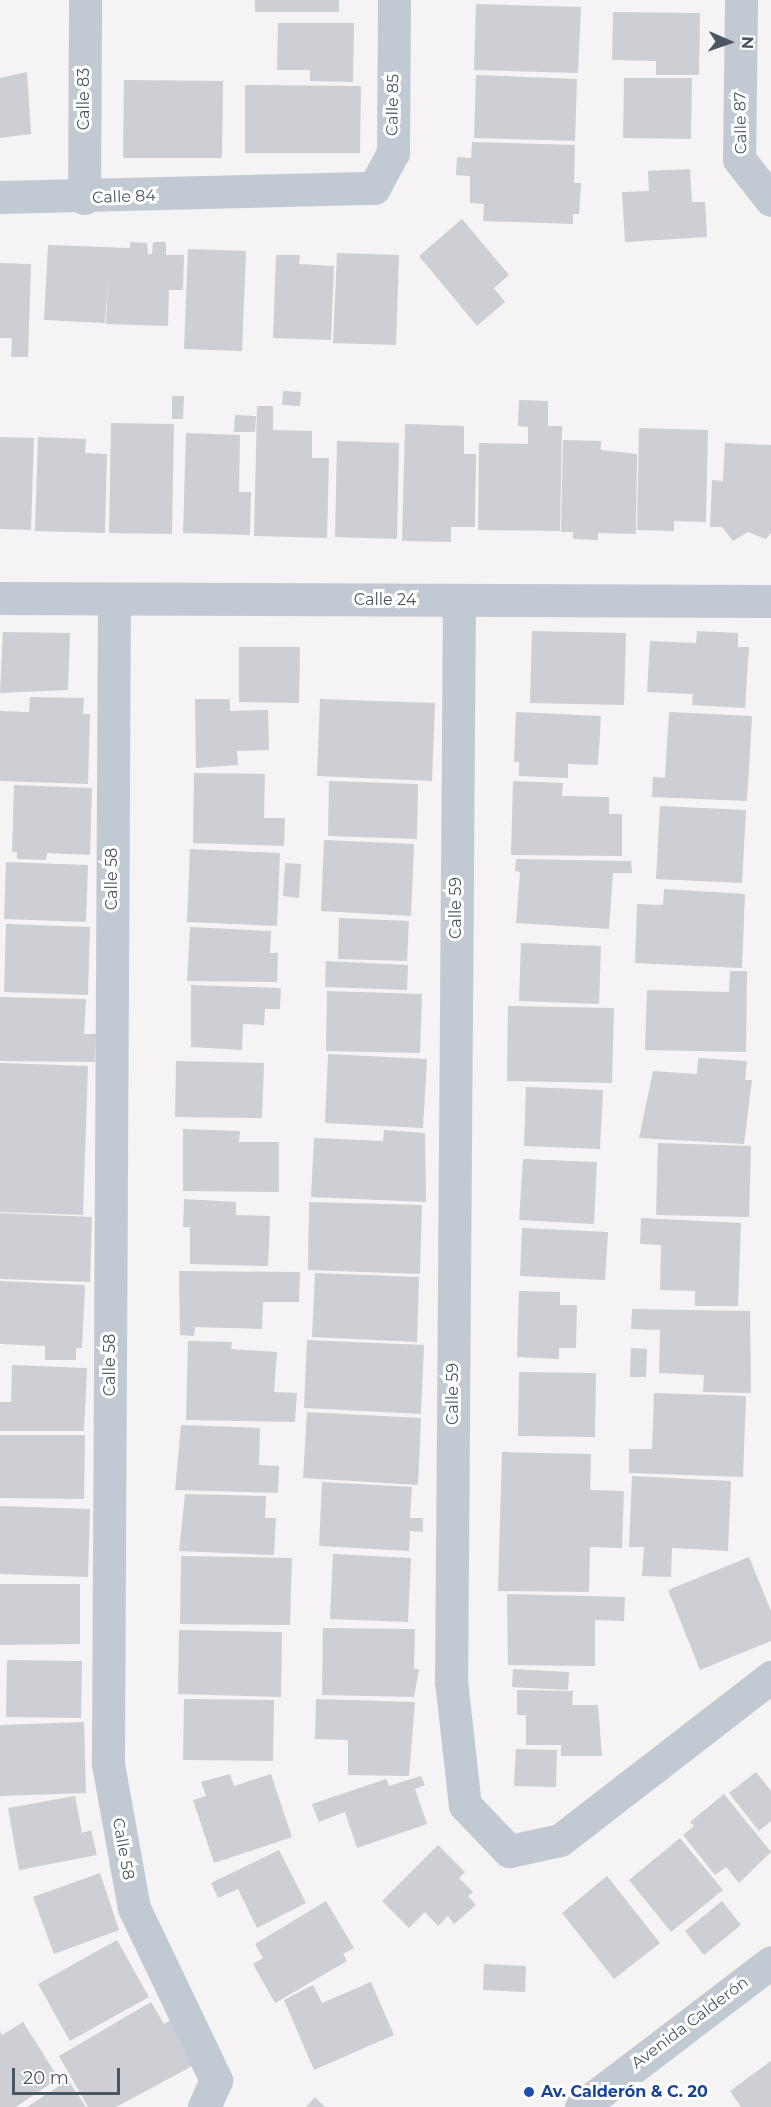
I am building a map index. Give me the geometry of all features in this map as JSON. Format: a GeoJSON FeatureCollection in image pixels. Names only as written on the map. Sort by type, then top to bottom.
{"type":"FeatureCollection","features":[{"type":"Feature","properties":{"kind":"street","name":"Calle 83"},"geometry":{"type":"LineString","coordinates":[[84,198],[85,0]]}},
{"type":"Feature","properties":{"kind":"street","name":"Calle 85"},"geometry":{"type":"LineString","coordinates":[[249,193],[374,188],[393,153],[394,0]]}},
{"type":"Feature","properties":{"kind":"street","name":"Calle 87"},"geometry":{"type":"LineString","coordinates":[[741,0],[739,159],[771,200]]}},
{"type":"Feature","properties":{"kind":"street","name":"Calle 84"},"geometry":{"type":"LineString","coordinates":[[0,197],[84,198],[249,193]]}},
{"type":"Feature","properties":{"kind":"street","name":"Calle 24"},"geometry":{"type":"LineString","coordinates":[[0,598],[771,601]]}},
{"type":"Feature","properties":{"kind":"street","name":"Calle 58"},"geometry":{"type":"LineString","coordinates":[[114,599],[108,1764],[134,1908],[216,2080],[204,2107]]}},
{"type":"Feature","properties":{"kind":"street","name":"Calle 59"},"geometry":{"type":"LineString","coordinates":[[459,600],[451,1681],[465,1805],[509,1851],[560,1840],[771,1677]]}},
{"type":"Feature","properties":{"kind":"street","name":"Avenida Calderón"},"geometry":{"type":"LineString","coordinates":[[581,2107],[614,2097],[771,1962]]}},
{"type":"Feature","properties":{"kind":"building"},"geometry":{"type":"Polygon","coordinates":[[[255,0],[339,0],[339,12],[255,12],[255,0]]]}},
{"type":"Feature","properties":{"kind":"building"},"geometry":{"type":"Polygon","coordinates":[[[476,4],[581,7],[578,73],[474,70],[476,4]]]}},
{"type":"Feature","properties":{"kind":"building"},"geometry":{"type":"Polygon","coordinates":[[[613,12],[700,13],[699,75],[656,75],[656,61],[612,60],[613,12]]]}},
{"type":"Feature","properties":{"kind":"building"},"geometry":{"type":"Polygon","coordinates":[[[278,23],[354,23],[353,82],[310,81],[310,70],[277,70],[278,23]]]}},
{"type":"Feature","properties":{"kind":"building"},"geometry":{"type":"Polygon","coordinates":[[[27,72],[31,134],[0,138],[0,78],[27,72]]]}},
{"type":"Feature","properties":{"kind":"building"},"geometry":{"type":"Polygon","coordinates":[[[476,75],[577,79],[575,141],[474,138],[476,75]]]}},
{"type":"Feature","properties":{"kind":"building"},"geometry":{"type":"Polygon","coordinates":[[[624,78],[692,78],[691,139],[623,138],[624,78]]]}},
{"type":"Feature","properties":{"kind":"building"},"geometry":{"type":"Polygon","coordinates":[[[124,80],[223,81],[222,158],[123,158],[124,80]]]}},
{"type":"Feature","properties":{"kind":"building"},"geometry":{"type":"Polygon","coordinates":[[[245,85],[361,86],[360,153],[245,153],[245,85]]]}},
{"type":"Feature","properties":{"kind":"building"},"geometry":{"type":"Polygon","coordinates":[[[472,142],[575,145],[574,183],[581,183],[579,214],[573,214],[573,224],[483,221],[484,204],[470,203],[470,176],[456,175],[457,157],[471,158],[472,142]]]}},
{"type":"Feature","properties":{"kind":"building"},"geometry":{"type":"Polygon","coordinates":[[[690,169],[692,202],[705,202],[707,237],[625,242],[622,192],[649,191],[648,171],[690,169]]]}},
{"type":"Feature","properties":{"kind":"building"},"geometry":{"type":"Polygon","coordinates":[[[462,219],[509,275],[494,288],[505,302],[477,326],[419,256],[462,219]]]}},
{"type":"Feature","properties":{"kind":"building"},"geometry":{"type":"Polygon","coordinates":[[[130,242],[147,243],[148,254],[152,254],[153,242],[166,242],[166,255],[184,255],[183,290],[169,290],[168,326],[106,324],[108,279],[105,323],[44,320],[48,245],[130,248],[130,242]]]}},
{"type":"Feature","properties":{"kind":"building"},"geometry":{"type":"Polygon","coordinates":[[[188,249],[246,251],[242,351],[184,349],[188,249]]]}},
{"type":"Feature","properties":{"kind":"building"},"geometry":{"type":"Polygon","coordinates":[[[337,253],[399,255],[396,345],[333,343],[337,253]]]}},
{"type":"Feature","properties":{"kind":"building"},"geometry":{"type":"Polygon","coordinates":[[[276,255],[300,255],[299,264],[334,266],[331,340],[273,338],[276,255]]]}},
{"type":"Feature","properties":{"kind":"building"},"geometry":{"type":"Polygon","coordinates":[[[0,263],[31,264],[28,357],[11,357],[12,338],[0,338],[0,263]]]}},
{"type":"Feature","properties":{"kind":"building"},"geometry":{"type":"Polygon","coordinates":[[[283,391],[301,392],[300,406],[282,405],[283,391]]]}},
{"type":"Feature","properties":{"kind":"building"},"geometry":{"type":"Polygon","coordinates":[[[172,396],[184,396],[183,419],[172,419],[172,396]]]}},
{"type":"Feature","properties":{"kind":"building"},"geometry":{"type":"Polygon","coordinates":[[[519,400],[548,401],[548,426],[562,426],[560,531],[478,530],[479,443],[528,444],[528,427],[518,426],[519,400]]]}},
{"type":"Feature","properties":{"kind":"building"},"geometry":{"type":"Polygon","coordinates":[[[257,406],[273,406],[273,430],[312,431],[312,458],[329,458],[327,538],[254,536],[257,406]]]}},
{"type":"Feature","properties":{"kind":"building"},"geometry":{"type":"Polygon","coordinates":[[[235,415],[256,416],[255,432],[234,432],[235,415]]]}},
{"type":"Feature","properties":{"kind":"building"},"geometry":{"type":"Polygon","coordinates":[[[111,423],[174,424],[172,534],[109,533],[111,423]]]}},
{"type":"Feature","properties":{"kind":"building"},"geometry":{"type":"Polygon","coordinates":[[[405,424],[464,426],[464,454],[476,454],[475,527],[451,527],[451,542],[402,541],[405,424]]]}},
{"type":"Feature","properties":{"kind":"building"},"geometry":{"type":"Polygon","coordinates":[[[639,428],[708,430],[706,522],[674,521],[674,531],[637,530],[639,428]]]}},
{"type":"Feature","properties":{"kind":"building"},"geometry":{"type":"Polygon","coordinates":[[[186,433],[240,435],[239,492],[251,492],[250,535],[183,533],[186,433]]]}},
{"type":"Feature","properties":{"kind":"building"},"geometry":{"type":"Polygon","coordinates":[[[0,437],[34,438],[31,530],[0,529],[0,437]]]}},
{"type":"Feature","properties":{"kind":"building"},"geometry":{"type":"Polygon","coordinates":[[[38,437],[86,439],[85,453],[107,454],[105,533],[35,531],[38,437]]]}},
{"type":"Feature","properties":{"kind":"building"},"geometry":{"type":"Polygon","coordinates":[[[563,440],[601,441],[601,450],[637,454],[636,534],[598,533],[598,540],[573,539],[573,532],[561,532],[563,440]]]}},
{"type":"Feature","properties":{"kind":"building"},"geometry":{"type":"Polygon","coordinates":[[[337,441],[399,443],[397,539],[335,537],[337,441]]]}},
{"type":"Feature","properties":{"kind":"building"},"geometry":{"type":"Polygon","coordinates":[[[725,443],[771,445],[771,533],[766,539],[748,532],[733,541],[722,527],[710,527],[712,480],[723,481],[725,443]]]}},
{"type":"Feature","properties":{"kind":"building"},"geometry":{"type":"Polygon","coordinates":[[[532,631],[626,633],[624,705],[530,703],[532,631]]]}},
{"type":"Feature","properties":{"kind":"building"},"geometry":{"type":"Polygon","coordinates":[[[697,631],[738,633],[738,647],[749,647],[745,708],[692,705],[693,694],[647,692],[650,641],[696,643],[697,631]]]}},
{"type":"Feature","properties":{"kind":"building"},"geometry":{"type":"Polygon","coordinates":[[[3,632],[70,633],[68,690],[0,693],[3,632]]]}},
{"type":"Feature","properties":{"kind":"building"},"geometry":{"type":"Polygon","coordinates":[[[239,647],[300,647],[299,703],[239,702],[239,647]]]}},
{"type":"Feature","properties":{"kind":"building"},"geometry":{"type":"Polygon","coordinates":[[[30,697],[84,698],[83,714],[90,714],[88,784],[0,781],[0,711],[29,712],[30,697]]]}},
{"type":"Feature","properties":{"kind":"building"},"geometry":{"type":"Polygon","coordinates":[[[195,699],[230,699],[230,711],[268,710],[269,750],[237,751],[238,765],[196,768],[195,699]]]}},
{"type":"Feature","properties":{"kind":"building"},"geometry":{"type":"Polygon","coordinates":[[[320,699],[435,703],[432,781],[317,776],[320,699]]]}},
{"type":"Feature","properties":{"kind":"building"},"geometry":{"type":"Polygon","coordinates":[[[516,712],[601,716],[598,765],[568,764],[568,778],[519,776],[519,762],[514,762],[516,712]]]}},
{"type":"Feature","properties":{"kind":"building"},"geometry":{"type":"Polygon","coordinates":[[[669,712],[752,716],[747,801],[652,797],[653,777],[665,778],[669,712]]]}},
{"type":"Feature","properties":{"kind":"building"},"geometry":{"type":"Polygon","coordinates":[[[194,773],[265,774],[264,818],[285,818],[284,846],[193,843],[194,773]]]}},
{"type":"Feature","properties":{"kind":"building"},"geometry":{"type":"Polygon","coordinates":[[[329,781],[418,784],[417,839],[328,836],[329,781]]]}},
{"type":"Feature","properties":{"kind":"building"},"geometry":{"type":"Polygon","coordinates":[[[513,781],[563,783],[562,796],[609,797],[609,814],[622,814],[622,856],[511,855],[513,781]]]}},
{"type":"Feature","properties":{"kind":"building"},"geometry":{"type":"Polygon","coordinates":[[[14,785],[92,788],[90,855],[47,853],[46,860],[17,859],[17,852],[12,852],[14,785]]]}},
{"type":"Feature","properties":{"kind":"building"},"geometry":{"type":"Polygon","coordinates":[[[660,806],[746,810],[742,883],[656,879],[660,806]]]}},
{"type":"Feature","properties":{"kind":"building"},"geometry":{"type":"Polygon","coordinates":[[[324,840],[414,844],[411,916],[321,911],[324,840]]]}},
{"type":"Feature","properties":{"kind":"building"},"geometry":{"type":"Polygon","coordinates":[[[190,849],[280,853],[277,926],[187,922],[190,849]]]}},
{"type":"Feature","properties":{"kind":"building"},"geometry":{"type":"Polygon","coordinates":[[[516,859],[631,861],[632,873],[613,873],[609,929],[516,923],[520,872],[515,871],[516,859]]]}},
{"type":"Feature","properties":{"kind":"building"},"geometry":{"type":"Polygon","coordinates":[[[6,862],[88,865],[86,922],[4,919],[6,862]]]}},
{"type":"Feature","properties":{"kind":"building"},"geometry":{"type":"Polygon","coordinates":[[[285,863],[301,864],[299,898],[283,896],[285,863]]]}},
{"type":"Feature","properties":{"kind":"building"},"geometry":{"type":"Polygon","coordinates":[[[664,889],[745,894],[742,968],[635,963],[637,904],[663,905],[664,889]]]}},
{"type":"Feature","properties":{"kind":"building"},"geometry":{"type":"Polygon","coordinates":[[[339,918],[409,921],[407,961],[338,959],[339,918]]]}},
{"type":"Feature","properties":{"kind":"building"},"geometry":{"type":"Polygon","coordinates":[[[6,924],[90,927],[88,995],[4,992],[6,924]]]}},
{"type":"Feature","properties":{"kind":"building"},"geometry":{"type":"Polygon","coordinates":[[[190,927],[271,931],[270,953],[278,953],[277,982],[187,981],[190,927]]]}},
{"type":"Feature","properties":{"kind":"building"},"geometry":{"type":"Polygon","coordinates":[[[521,943],[601,946],[599,1004],[519,1001],[521,943]]]}},
{"type":"Feature","properties":{"kind":"building"},"geometry":{"type":"Polygon","coordinates":[[[326,961],[408,965],[407,990],[325,987],[326,961]]]}},
{"type":"Feature","properties":{"kind":"building"},"geometry":{"type":"Polygon","coordinates":[[[730,971],[747,971],[746,1052],[645,1050],[647,990],[729,992],[730,971]]]}},
{"type":"Feature","properties":{"kind":"building"},"geometry":{"type":"Polygon","coordinates":[[[191,985],[281,988],[280,1009],[265,1009],[264,1025],[243,1024],[242,1050],[191,1047],[191,985]]]}},
{"type":"Feature","properties":{"kind":"building"},"geometry":{"type":"Polygon","coordinates":[[[327,991],[422,994],[420,1053],[326,1051],[327,991]]]}},
{"type":"Feature","properties":{"kind":"building"},"geometry":{"type":"Polygon","coordinates":[[[0,997],[86,999],[84,1034],[96,1034],[95,1062],[0,1061],[0,997]]]}},
{"type":"Feature","properties":{"kind":"building"},"geometry":{"type":"Polygon","coordinates":[[[508,1006],[614,1008],[612,1083],[507,1081],[508,1006]]]}},
{"type":"Feature","properties":{"kind":"building"},"geometry":{"type":"Polygon","coordinates":[[[328,1054],[427,1059],[423,1128],[325,1123],[328,1054]]]}},
{"type":"Feature","properties":{"kind":"building"},"geometry":{"type":"Polygon","coordinates":[[[698,1058],[747,1061],[745,1080],[752,1080],[744,1144],[639,1138],[653,1071],[697,1074],[698,1058]]]}},
{"type":"Feature","properties":{"kind":"building"},"geometry":{"type":"Polygon","coordinates":[[[176,1061],[264,1063],[262,1118],[175,1117],[176,1061]]]}},
{"type":"Feature","properties":{"kind":"building"},"geometry":{"type":"Polygon","coordinates":[[[0,1063],[88,1066],[83,1215],[0,1212],[0,1063]]]}},
{"type":"Feature","properties":{"kind":"building"},"geometry":{"type":"Polygon","coordinates":[[[526,1087],[603,1090],[600,1149],[524,1146],[526,1087]]]}},
{"type":"Feature","properties":{"kind":"building"},"geometry":{"type":"Polygon","coordinates":[[[183,1129],[240,1131],[239,1142],[279,1142],[279,1192],[183,1191],[183,1129]]]}},
{"type":"Feature","properties":{"kind":"building"},"geometry":{"type":"Polygon","coordinates":[[[384,1130],[425,1133],[426,1202],[311,1197],[314,1138],[383,1141],[384,1130]]]}},
{"type":"Feature","properties":{"kind":"building"},"geometry":{"type":"Polygon","coordinates":[[[658,1143],[751,1146],[749,1217],[656,1215],[658,1143]]]}},
{"type":"Feature","properties":{"kind":"building"},"geometry":{"type":"Polygon","coordinates":[[[523,1159],[597,1162],[594,1224],[519,1220],[523,1159]]]}},
{"type":"Feature","properties":{"kind":"building"},"geometry":{"type":"Polygon","coordinates":[[[184,1199],[236,1202],[236,1215],[270,1216],[268,1266],[190,1264],[190,1227],[183,1227],[184,1199]]]}},
{"type":"Feature","properties":{"kind":"building"},"geometry":{"type":"Polygon","coordinates":[[[309,1202],[422,1205],[420,1274],[308,1270],[309,1202]]]}},
{"type":"Feature","properties":{"kind":"building"},"geometry":{"type":"Polygon","coordinates":[[[0,1213],[92,1217],[90,1282],[0,1279],[0,1213]]]}},
{"type":"Feature","properties":{"kind":"building"},"geometry":{"type":"Polygon","coordinates":[[[641,1218],[741,1223],[738,1306],[695,1306],[695,1291],[660,1290],[661,1245],[640,1244],[641,1218]]]}},
{"type":"Feature","properties":{"kind":"building"},"geometry":{"type":"Polygon","coordinates":[[[522,1228],[608,1232],[605,1280],[520,1276],[522,1228]]]}},
{"type":"Feature","properties":{"kind":"building"},"geometry":{"type":"Polygon","coordinates":[[[179,1271],[300,1272],[299,1302],[263,1302],[262,1329],[195,1327],[194,1336],[180,1335],[179,1271]]]}},
{"type":"Feature","properties":{"kind":"building"},"geometry":{"type":"Polygon","coordinates":[[[315,1273],[419,1277],[417,1342],[312,1337],[315,1273]]]}},
{"type":"Feature","properties":{"kind":"building"},"geometry":{"type":"Polygon","coordinates":[[[0,1281],[85,1285],[82,1348],[76,1348],[76,1360],[45,1360],[45,1346],[0,1344],[0,1281]]]}},
{"type":"Feature","properties":{"kind":"building"},"geometry":{"type":"Polygon","coordinates":[[[519,1291],[560,1292],[560,1305],[577,1305],[576,1348],[559,1348],[559,1359],[517,1357],[519,1291]]]}},
{"type":"Feature","properties":{"kind":"building"},"geometry":{"type":"Polygon","coordinates":[[[632,1309],[750,1311],[751,1393],[703,1392],[704,1375],[659,1373],[660,1330],[631,1329],[632,1309]]]}},
{"type":"Feature","properties":{"kind":"building"},"geometry":{"type":"Polygon","coordinates":[[[307,1340],[424,1345],[421,1414],[304,1408],[307,1340]]]}},
{"type":"Feature","properties":{"kind":"building"},"geometry":{"type":"Polygon","coordinates":[[[188,1341],[232,1342],[231,1349],[277,1352],[274,1392],[297,1393],[295,1422],[186,1420],[188,1341]]]}},
{"type":"Feature","properties":{"kind":"building"},"geometry":{"type":"Polygon","coordinates":[[[631,1348],[647,1349],[646,1377],[630,1377],[631,1348]]]}},
{"type":"Feature","properties":{"kind":"building"},"geometry":{"type":"Polygon","coordinates":[[[12,1365],[87,1368],[84,1431],[0,1431],[0,1402],[11,1402],[12,1365]]]}},
{"type":"Feature","properties":{"kind":"building"},"geometry":{"type":"Polygon","coordinates":[[[519,1372],[596,1373],[595,1437],[518,1436],[519,1372]]]}},
{"type":"Feature","properties":{"kind":"building"},"geometry":{"type":"Polygon","coordinates":[[[654,1393],[746,1396],[743,1477],[629,1473],[629,1449],[652,1449],[654,1393]]]}},
{"type":"Feature","properties":{"kind":"building"},"geometry":{"type":"Polygon","coordinates":[[[307,1412],[421,1418],[418,1485],[303,1478],[307,1412]]]}},
{"type":"Feature","properties":{"kind":"building"},"geometry":{"type":"Polygon","coordinates":[[[181,1425],[260,1428],[259,1465],[279,1466],[278,1493],[175,1490],[181,1425]]]}},
{"type":"Feature","properties":{"kind":"building"},"geometry":{"type":"Polygon","coordinates":[[[0,1435],[85,1435],[84,1499],[0,1498],[0,1435]]]}},
{"type":"Feature","properties":{"kind":"building"},"geometry":{"type":"Polygon","coordinates":[[[502,1452],[591,1454],[590,1490],[624,1491],[622,1548],[590,1547],[589,1592],[498,1591],[502,1452]]]}},
{"type":"Feature","properties":{"kind":"building"},"geometry":{"type":"Polygon","coordinates":[[[632,1476],[731,1481],[728,1551],[672,1548],[671,1577],[642,1576],[644,1547],[629,1547],[632,1476]]]}},
{"type":"Feature","properties":{"kind":"building"},"geometry":{"type":"Polygon","coordinates":[[[322,1482],[412,1487],[410,1518],[423,1518],[423,1532],[410,1531],[409,1551],[319,1546],[322,1482]]]}},
{"type":"Feature","properties":{"kind":"building"},"geometry":{"type":"Polygon","coordinates":[[[185,1494],[266,1496],[265,1518],[276,1518],[274,1555],[179,1551],[185,1494]]]}},
{"type":"Feature","properties":{"kind":"building"},"geometry":{"type":"Polygon","coordinates":[[[0,1506],[90,1509],[88,1577],[0,1574],[0,1506]]]}},
{"type":"Feature","properties":{"kind":"building"},"geometry":{"type":"Polygon","coordinates":[[[333,1554],[411,1558],[408,1622],[330,1619],[333,1554]]]}},
{"type":"Feature","properties":{"kind":"building"},"geometry":{"type":"Polygon","coordinates":[[[181,1556],[292,1558],[290,1625],[180,1624],[181,1556]]]}},
{"type":"Feature","properties":{"kind":"building"},"geometry":{"type":"Polygon","coordinates":[[[749,1557],[771,1611],[771,1641],[700,1670],[668,1590],[749,1557]]]}},
{"type":"Feature","properties":{"kind":"building"},"geometry":{"type":"Polygon","coordinates":[[[0,1584],[80,1584],[80,1644],[0,1645],[0,1584]]]}},
{"type":"Feature","properties":{"kind":"building"},"geometry":{"type":"Polygon","coordinates":[[[507,1594],[625,1597],[624,1621],[595,1620],[595,1666],[508,1665],[507,1594]]]}},
{"type":"Feature","properties":{"kind":"building"},"geometry":{"type":"Polygon","coordinates":[[[323,1628],[415,1629],[414,1669],[419,1669],[414,1697],[322,1695],[323,1628]]]}},
{"type":"Feature","properties":{"kind":"building"},"geometry":{"type":"Polygon","coordinates":[[[179,1630],[282,1632],[281,1697],[178,1694],[179,1630]]]}},
{"type":"Feature","properties":{"kind":"building"},"geometry":{"type":"Polygon","coordinates":[[[7,1660],[82,1661],[81,1718],[6,1717],[7,1660]]]}},
{"type":"Feature","properties":{"kind":"building"},"geometry":{"type":"Polygon","coordinates":[[[513,1669],[569,1672],[568,1690],[512,1687],[513,1669]]]}},
{"type":"Feature","properties":{"kind":"building"},"geometry":{"type":"Polygon","coordinates":[[[517,1690],[573,1691],[572,1705],[598,1705],[602,1756],[561,1756],[561,1745],[526,1745],[526,1715],[517,1715],[517,1690]]]}},
{"type":"Feature","properties":{"kind":"building"},"geometry":{"type":"Polygon","coordinates":[[[184,1699],[274,1700],[273,1761],[183,1760],[184,1699]]]}},
{"type":"Feature","properties":{"kind":"building"},"geometry":{"type":"Polygon","coordinates":[[[316,1699],[415,1702],[409,1776],[348,1775],[348,1740],[315,1739],[316,1699]]]}},
{"type":"Feature","properties":{"kind":"building"},"geometry":{"type":"Polygon","coordinates":[[[84,1722],[86,1793],[0,1796],[0,1725],[84,1722]]]}},
{"type":"Feature","properties":{"kind":"building"},"geometry":{"type":"Polygon","coordinates":[[[516,1749],[557,1750],[556,1787],[514,1786],[516,1749]]]}},
{"type":"Feature","properties":{"kind":"building"},"geometry":{"type":"Polygon","coordinates":[[[756,1772],[771,1791],[771,1821],[759,1831],[729,1793],[756,1772]]]}},
{"type":"Feature","properties":{"kind":"building"},"geometry":{"type":"Polygon","coordinates":[[[230,1774],[234,1786],[271,1774],[292,1837],[214,1863],[193,1800],[206,1796],[201,1782],[230,1774]]]}},
{"type":"Feature","properties":{"kind":"building"},"geometry":{"type":"Polygon","coordinates":[[[421,1776],[425,1785],[415,1789],[427,1824],[357,1848],[345,1812],[319,1822],[312,1804],[386,1779],[389,1786],[421,1776]]]}},
{"type":"Feature","properties":{"kind":"building"},"geometry":{"type":"Polygon","coordinates":[[[724,1794],[771,1852],[739,1883],[726,1867],[715,1875],[683,1835],[694,1826],[690,1822],[724,1794]]]}},
{"type":"Feature","properties":{"kind":"building"},"geometry":{"type":"Polygon","coordinates":[[[75,1796],[82,1833],[91,1830],[97,1855],[19,1870],[8,1808],[75,1796]]]}},
{"type":"Feature","properties":{"kind":"building"},"geometry":{"type":"Polygon","coordinates":[[[680,1838],[723,1890],[671,1932],[629,1880],[680,1838]]]}},
{"type":"Feature","properties":{"kind":"building"},"geometry":{"type":"Polygon","coordinates":[[[438,1845],[465,1872],[459,1878],[473,1892],[468,1896],[476,1905],[454,1924],[448,1916],[438,1926],[425,1912],[409,1928],[382,1901],[438,1845]]]}},
{"type":"Feature","properties":{"kind":"building"},"geometry":{"type":"Polygon","coordinates":[[[279,1850],[306,1903],[257,1928],[238,1889],[218,1898],[211,1883],[279,1850]]]}},
{"type":"Feature","properties":{"kind":"building"},"geometry":{"type":"Polygon","coordinates":[[[100,1873],[119,1930],[54,1954],[33,1897],[100,1873]]]}},
{"type":"Feature","properties":{"kind":"building"},"geometry":{"type":"Polygon","coordinates":[[[607,1876],[660,1943],[614,1979],[562,1913],[607,1876]]]}},
{"type":"Feature","properties":{"kind":"building"},"geometry":{"type":"Polygon","coordinates":[[[326,1901],[354,1948],[343,1954],[347,1961],[275,2003],[253,1964],[263,1958],[255,1944],[326,1901]]]}},
{"type":"Feature","properties":{"kind":"building"},"geometry":{"type":"Polygon","coordinates":[[[722,1901],[741,1925],[704,1955],[685,1931],[722,1901]]]}},
{"type":"Feature","properties":{"kind":"building"},"geometry":{"type":"Polygon","coordinates":[[[117,1940],[149,1997],[70,2041],[38,1984],[117,1940]]]}},
{"type":"Feature","properties":{"kind":"building"},"geometry":{"type":"Polygon","coordinates":[[[484,1964],[526,1966],[525,1992],[483,1990],[484,1964]]]}},
{"type":"Feature","properties":{"kind":"building"},"geometry":{"type":"Polygon","coordinates":[[[371,1982],[394,2035],[314,2070],[284,2000],[313,1985],[322,2003],[371,1982]]]}},
{"type":"Feature","properties":{"kind":"building"},"geometry":{"type":"Polygon","coordinates":[[[151,2002],[164,2024],[173,2019],[198,2063],[116,2107],[88,2107],[59,2056],[151,2002]]]}},
{"type":"Feature","properties":{"kind":"building"},"geometry":{"type":"Polygon","coordinates":[[[23,2022],[56,2074],[50,2078],[53,2082],[16,2107],[0,2107],[0,2030],[2,2035],[23,2022]]]}},
{"type":"Feature","properties":{"kind":"building"},"geometry":{"type":"Polygon","coordinates":[[[771,2061],[771,2107],[741,2107],[730,2091],[771,2061]]]}},
{"type":"Feature","properties":{"kind":"building"},"geometry":{"type":"Polygon","coordinates":[[[68,2080],[86,2107],[27,2107],[68,2080]]]}},
{"type":"Feature","properties":{"kind":"building"},"geometry":{"type":"Polygon","coordinates":[[[315,2097],[325,2107],[306,2107],[315,2097]]]}},
{"type":"Feature","properties":{"kind":"place","name":"Av. Calderón & C. 20"},"geometry":{"type":"Point","coordinates":[529,2092]}}]}
